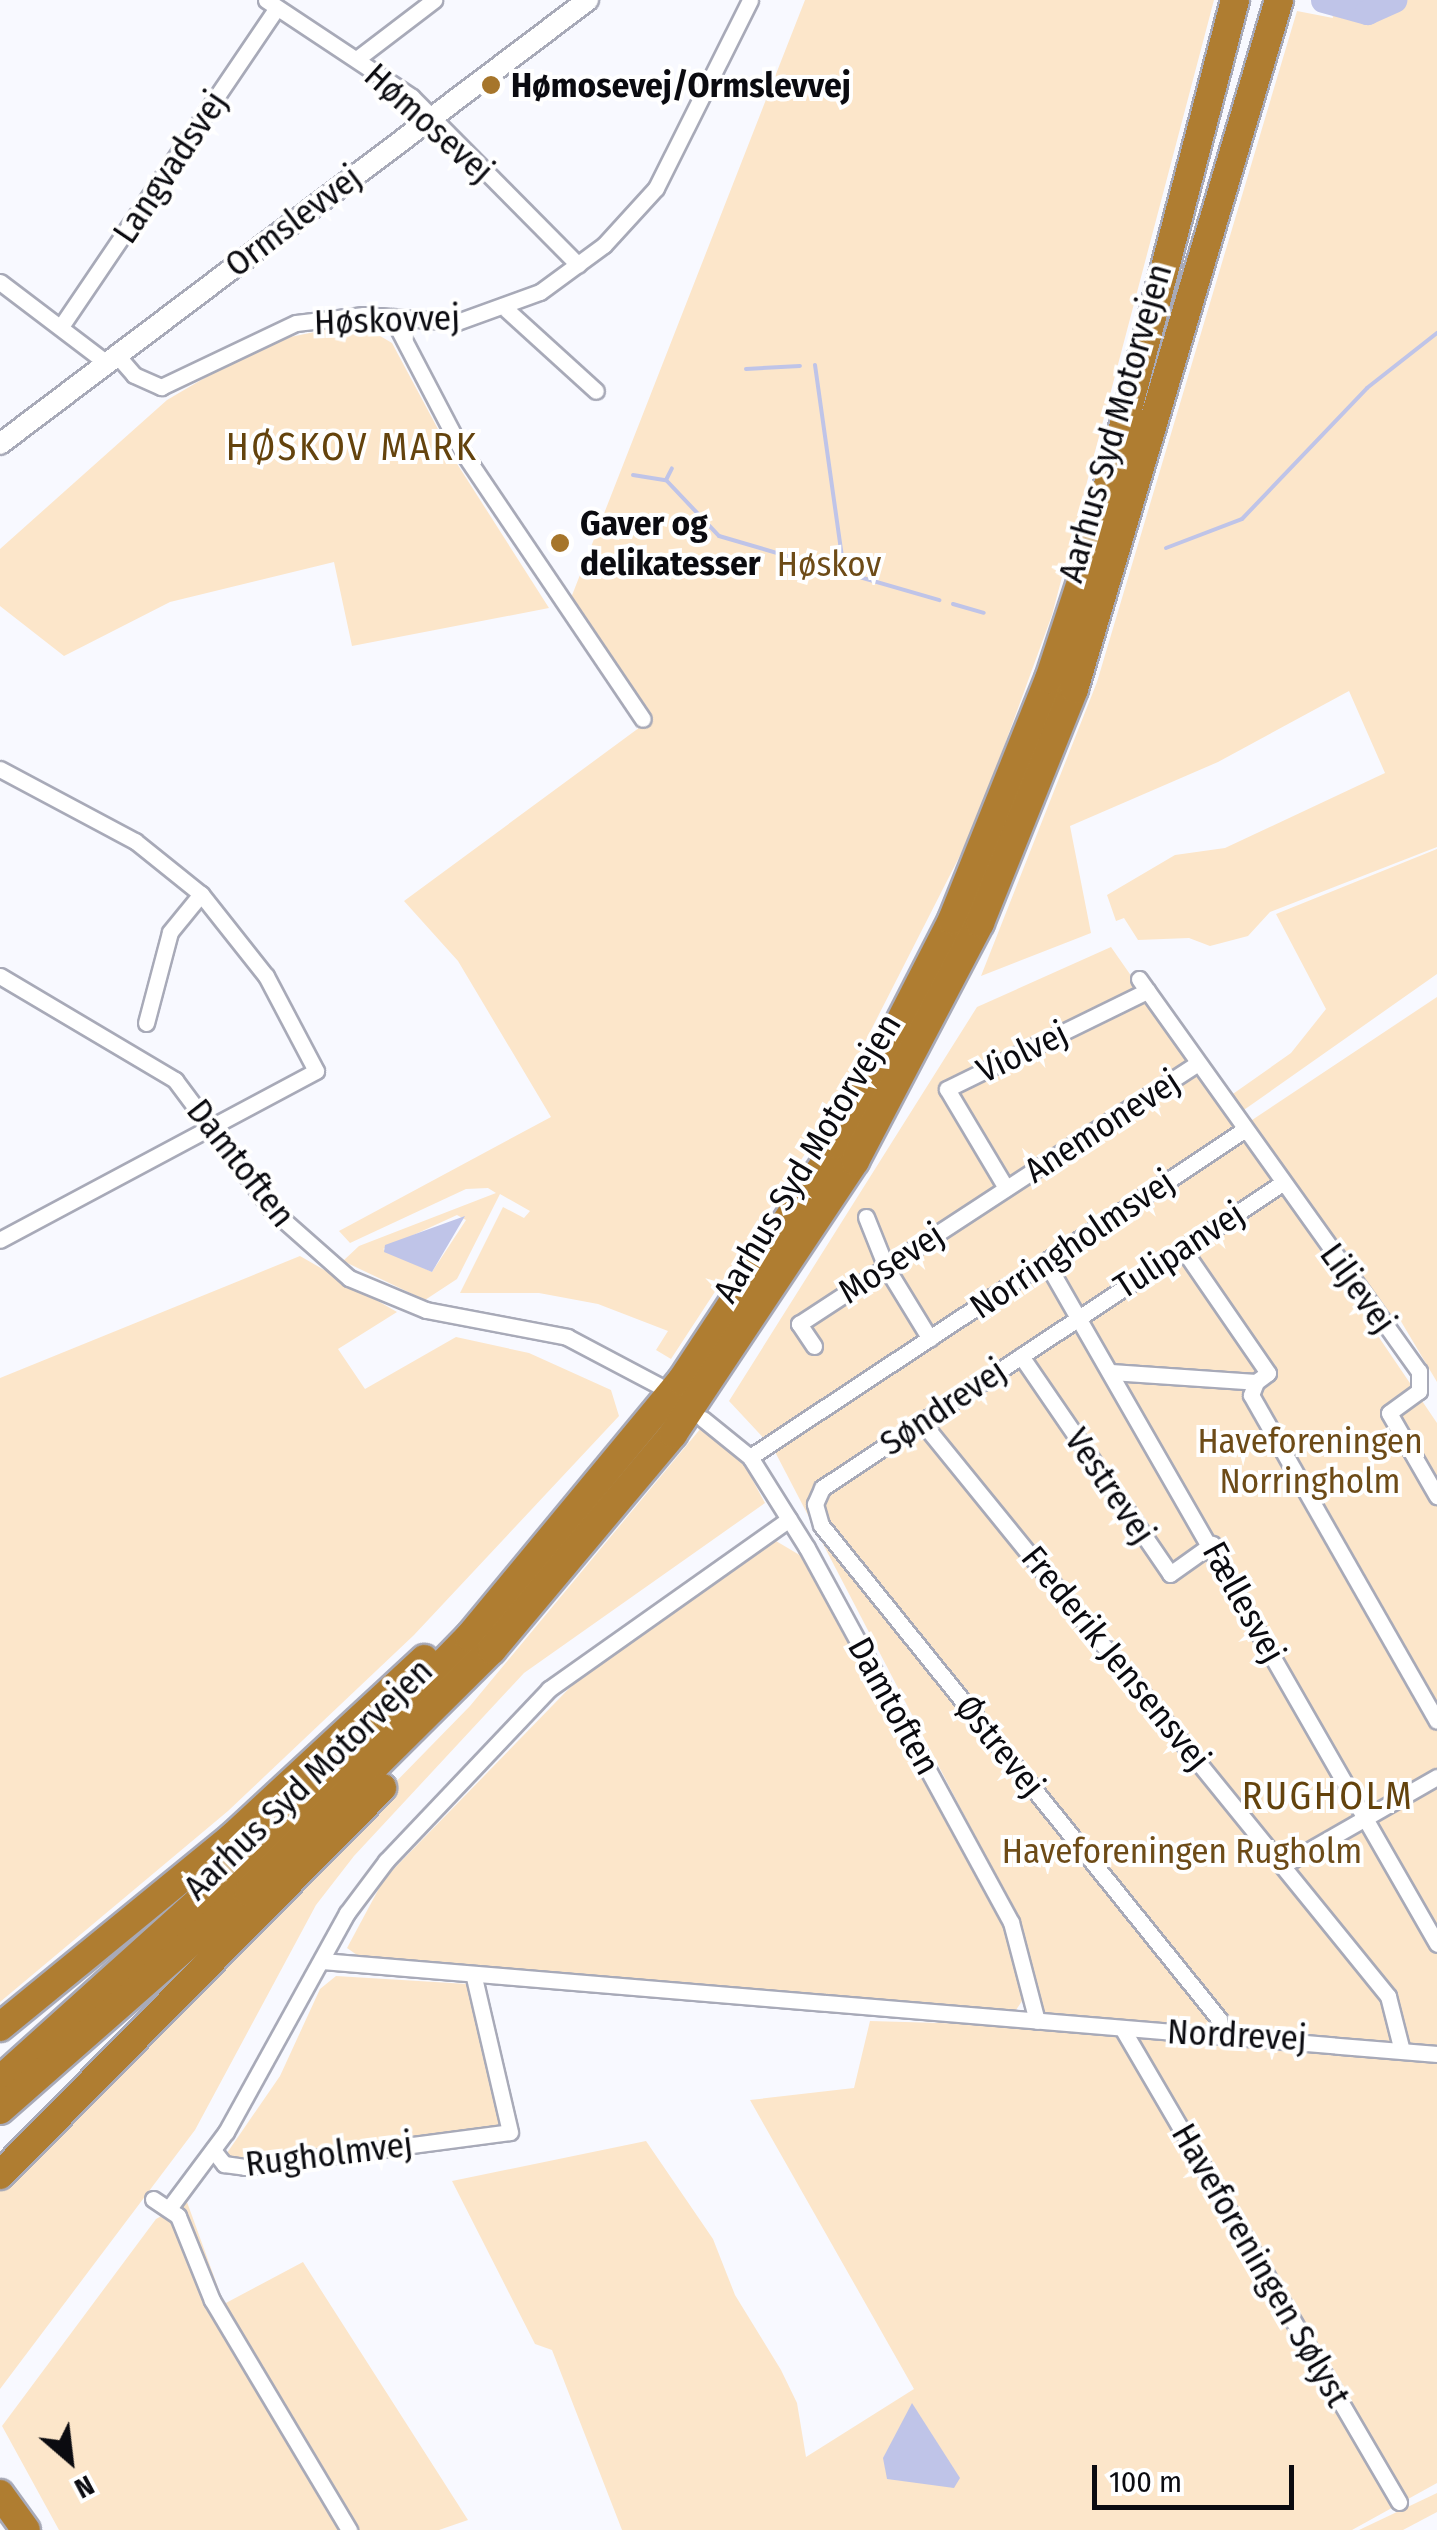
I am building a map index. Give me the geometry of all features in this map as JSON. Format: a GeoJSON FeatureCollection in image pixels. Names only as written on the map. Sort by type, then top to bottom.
{"type":"FeatureCollection","features":[{"type":"Feature","properties":{"kind":"highway","name":"Aarhus Syd Motorvejen"},"geometry":{"type":"LineString","coordinates":[[0,2110],[380,1765],[492,1650],[626,1473],[837,1144],[906,1015],[1001,806],[1090,554],[1235,0]]}},
{"type":"Feature","properties":{"kind":"highway","name":"Aarhus Syd Motorvejen"},"geometry":{"type":"LineString","coordinates":[[0,2080],[385,1726],[626,1473],[742,1340],[855,1161],[986,907],[1116,562],[1279,0]]}},
{"type":"Feature","properties":{"kind":"highway"},"geometry":{"type":"LineString","coordinates":[[0,2175],[246,1928],[487,1673],[626,1473]]}},
{"type":"Feature","properties":{"kind":"highway"},"geometry":{"type":"LineString","coordinates":[[0,2027],[232,1837],[626,1473]]}},
{"type":"Feature","properties":{"kind":"highway"},"geometry":{"type":"LineString","coordinates":[[0,2149],[246,1928]]}},
{"type":"Feature","properties":{"kind":"highway"},"geometry":{"type":"LineString","coordinates":[[0,2494],[26,2530]]}},
{"type":"Feature","properties":{"kind":"street"},"geometry":{"type":"LineString","coordinates":[[358,58],[434,0]]}},
{"type":"Feature","properties":{"kind":"street","name":"Ormslevvej"},"geometry":{"type":"LineString","coordinates":[[0,444],[110,357],[588,0]]}},
{"type":"Feature","properties":{"kind":"street","name":"Høskovvej"},"geometry":{"type":"LineString","coordinates":[[110,357],[134,375],[162,387],[296,324],[392,317],[457,322],[507,310],[578,265],[656,188],[750,0]]}},
{"type":"Feature","properties":{"kind":"street","name":"Hømosevej"},"geometry":{"type":"LineString","coordinates":[[271,4],[358,58],[431,118],[578,265]]}},
{"type":"Feature","properties":{"kind":"street","name":"Langvadsvej"},"geometry":{"type":"LineString","coordinates":[[62,325],[271,4]]}},
{"type":"Feature","properties":{"kind":"street"},"geometry":{"type":"LineString","coordinates":[[0,282],[110,357]]}},
{"type":"Feature","properties":{"kind":"street","name":"Høskovvej"},"geometry":{"type":"LineString","coordinates":[[507,310],[596,391]]}},
{"type":"Feature","properties":{"kind":"street"},"geometry":{"type":"LineString","coordinates":[[392,317],[462,452],[643,719]]}},
{"type":"Feature","properties":{"kind":"street"},"geometry":{"type":"LineString","coordinates":[[0,770],[136,841],[200,894],[266,976],[316,1070],[0,1240]]}},
{"type":"Feature","properties":{"kind":"street"},"geometry":{"type":"LineString","coordinates":[[146,1023],[170,932],[200,894]]}},
{"type":"Feature","properties":{"kind":"street","name":"Damtoften"},"geometry":{"type":"LineString","coordinates":[[0,976],[145,1057],[215,1125],[271,1209],[349,1278],[416,1307],[567,1337],[658,1385]]}},
{"type":"Feature","properties":{"kind":"street","name":"Violvej"},"geometry":{"type":"LineString","coordinates":[[1006,1188],[948,1089],[1143,985],[1197,1064]]}},
{"type":"Feature","properties":{"kind":"street"},"geometry":{"type":"LineString","coordinates":[[1197,1064],[1241,1132]]}},
{"type":"Feature","properties":{"kind":"street","name":"Anemonevej"},"geometry":{"type":"LineString","coordinates":[[1006,1188],[1197,1064]]}},
{"type":"Feature","properties":{"kind":"street","name":"Liljevej"},"geometry":{"type":"LineString","coordinates":[[1241,1132],[1419,1371],[1419,1391],[1390,1412],[1437,1496]]}},
{"type":"Feature","properties":{"kind":"street","name":"Norringholmsvej"},"geometry":{"type":"LineString","coordinates":[[750,1457],[1241,1132]]}},
{"type":"Feature","properties":{"kind":"street","name":"Tulipanvej"},"geometry":{"type":"LineString","coordinates":[[1078,1316],[1281,1184]]}},
{"type":"Feature","properties":{"kind":"street","name":"Mosevej"},"geometry":{"type":"LineString","coordinates":[[814,1346],[799,1324],[1006,1188]]}},
{"type":"Feature","properties":{"kind":"street"},"geometry":{"type":"LineString","coordinates":[[866,1217],[886,1267],[930,1339]]}},
{"type":"Feature","properties":{"kind":"street"},"geometry":{"type":"LineString","coordinates":[[1182,1248],[1262,1378]]}},
{"type":"Feature","properties":{"kind":"street","name":"Fællesvej"},"geometry":{"type":"LineString","coordinates":[[1046,1262],[1212,1544],[1437,1944]]}},
{"type":"Feature","properties":{"kind":"street","name":"Søndrevej"},"geometry":{"type":"LineString","coordinates":[[816,1504],[822,1488],[1078,1316]]}},
{"type":"Feature","properties":{"kind":"street","name":"Vestrevej"},"geometry":{"type":"LineString","coordinates":[[1020,1356],[1170,1574],[1212,1544]]}},
{"type":"Feature","properties":{"kind":"street"},"geometry":{"type":"LineString","coordinates":[[1111,1372],[1262,1378]]}},
{"type":"Feature","properties":{"kind":"street"},"geometry":{"type":"LineString","coordinates":[[1262,1378],[1251,1395],[1437,1721]]}},
{"type":"Feature","properties":{"kind":"street","name":"Damtoften"},"geometry":{"type":"LineString","coordinates":[[704,1419],[750,1457],[790,1520],[1004,1907],[1037,2022]]}},
{"type":"Feature","properties":{"kind":"street","name":"Frederik Jensensvej"},"geometry":{"type":"LineString","coordinates":[[922,1421],[1285,1864],[1388,1996],[1401,2047]]}},
{"type":"Feature","properties":{"kind":"street","name":"Østrevej"},"geometry":{"type":"LineString","coordinates":[[816,1504],[821,1525],[1219,2019],[1222,2035]]}},
{"type":"Feature","properties":{"kind":"street","name":"Rugholmvej"},"geometry":{"type":"LineString","coordinates":[[474,1977],[510,2132],[245,2167],[224,2164],[214,2150],[322,1961],[386,1862],[549,1690],[790,1520]]}},
{"type":"Feature","properties":{"kind":"street"},"geometry":{"type":"LineString","coordinates":[[1285,1864],[1437,1776]]}},
{"type":"Feature","properties":{"kind":"street"},"geometry":{"type":"LineString","coordinates":[[322,1961],[474,1977],[1037,2022]]}},
{"type":"Feature","properties":{"kind":"street","name":"Nordrevej"},"geometry":{"type":"LineString","coordinates":[[1037,2022],[1401,2047],[1437,2054]]}},
{"type":"Feature","properties":{"kind":"street","name":"Haveforeningen Sølyst"},"geometry":{"type":"LineString","coordinates":[[1122,2028],[1399,2502]]}},
{"type":"Feature","properties":{"kind":"street"},"geometry":{"type":"LineString","coordinates":[[170,2208],[214,2150]]}},
{"type":"Feature","properties":{"kind":"street"},"geometry":{"type":"LineString","coordinates":[[153,2200],[170,2208],[212,2300],[349,2530]]}},
{"type":"Feature","properties":{"kind":"green space","name":"Høskov"},"geometry":{"type":"Polygon","coordinates":[[[805,0],[1214,0],[1052,615],[975,826],[818,1134],[671,1359],[656,1350],[668,1331],[598,1304],[539,1293],[460,1293],[503,1207],[524,1218],[530,1211],[500,1194],[457,1279],[425,1300],[343,1261],[359,1246],[496,1193],[488,1188],[466,1189],[350,1243],[339,1231],[551,1117],[458,961],[404,901],[651,719],[569,603],[805,0]],[[457,1215],[383,1249],[432,1272],[466,1220],[457,1215]]]}},
{"type":"Feature","properties":{"kind":"green space"},"geometry":{"type":"Polygon","coordinates":[[[1329,0],[1437,0],[1437,847],[1270,912],[1248,936],[1210,946],[1189,938],[1138,940],[1124,918],[1116,921],[1107,895],[1175,855],[1225,848],[1385,773],[1349,691],[1218,762],[1070,826],[1091,933],[981,976],[1097,682],[1297,11],[1333,18],[1329,0]]]}},
{"type":"Feature","properties":{"kind":"green space"},"geometry":{"type":"Polygon","coordinates":[[[358,323],[392,343],[454,459],[549,608],[352,646],[334,562],[170,602],[64,656],[0,606],[0,549],[167,400],[266,342],[358,323]]]}},
{"type":"Feature","properties":{"kind":"green space"},"geometry":{"type":"Polygon","coordinates":[[[1437,849],[1437,974],[1231,1119],[1437,1423],[1437,2483],[1352,2530],[622,2530],[552,2350],[535,2344],[452,2181],[646,2141],[713,2239],[735,2295],[781,2370],[797,2403],[806,2457],[914,2389],[750,2100],[854,2088],[870,2021],[1044,2026],[1023,1928],[773,1448],[729,1401],[977,1007],[1111,947],[1220,1103],[1291,1053],[1326,1009],[1276,914],[1437,849]]]}},
{"type":"Feature","properties":{"kind":"green space"},"geometry":{"type":"Polygon","coordinates":[[[1437,997],[1437,1382],[1399,1318],[1390,1323],[1246,1124],[1437,997]]]}},
{"type":"Feature","properties":{"kind":"green space"},"geometry":{"type":"Polygon","coordinates":[[[300,1256],[397,1312],[338,1349],[365,1389],[456,1337],[529,1353],[611,1390],[619,1416],[414,1635],[228,1811],[0,2002],[0,1378],[300,1256]]]}},
{"type":"Feature","properties":{"kind":"green space"},"geometry":{"type":"Polygon","coordinates":[[[701,1428],[745,1466],[765,1503],[524,1673],[354,1856],[316,1905],[195,2130],[0,2389],[0,2187],[470,1706],[701,1428]]]}},
{"type":"Feature","properties":{"kind":"green space"},"geometry":{"type":"Polygon","coordinates":[[[776,1541],[808,1560],[1009,1926],[1026,1995],[1014,2013],[370,1964],[347,1948],[384,1879],[586,1671],[776,1541]]]}},
{"type":"Feature","properties":{"kind":"green space"},"geometry":{"type":"Polygon","coordinates":[[[336,1976],[484,1985],[517,2126],[239,2163],[227,2153],[280,2076],[320,1989],[336,1976]]]}},
{"type":"Feature","properties":{"kind":"green space"},"geometry":{"type":"Polygon","coordinates":[[[187,2202],[224,2304],[303,2262],[468,2520],[439,2530],[59,2530],[2,2426],[156,2219],[187,2202]]]}},
{"type":"Feature","properties":{"kind":"green space"},"geometry":{"type":"Polygon","coordinates":[[[1437,2493],[1437,2512],[1403,2530],[1359,2530],[1437,2493]]]}},
{"type":"Feature","properties":{"kind":"water"},"geometry":{"type":"Polygon","coordinates":[[[465,1216],[432,1272],[384,1252],[385,1245],[465,1216]]]}},
{"type":"Feature","properties":{"kind":"water"},"geometry":{"type":"Polygon","coordinates":[[[912,2403],[960,2478],[954,2488],[887,2479],[883,2458],[912,2403]]]}},
{"type":"Feature","properties":{"kind":"waterway"},"geometry":{"type":"LineString","coordinates":[[1323,0],[1367,12],[1394,0]]}},
{"type":"Feature","properties":{"kind":"waterway"},"geometry":{"type":"LineString","coordinates":[[1166,548],[1242,519],[1367,388],[1437,333]]}},
{"type":"Feature","properties":{"kind":"waterway"},"geometry":{"type":"LineString","coordinates":[[815,365],[844,572]]}},
{"type":"Feature","properties":{"kind":"waterway"},"geometry":{"type":"LineString","coordinates":[[746,369],[800,366]]}},
{"type":"Feature","properties":{"kind":"waterway"},"geometry":{"type":"LineString","coordinates":[[666,480],[672,468]]}},
{"type":"Feature","properties":{"kind":"waterway"},"geometry":{"type":"LineString","coordinates":[[633,475],[666,480],[719,536],[791,557]]}},
{"type":"Feature","properties":{"kind":"waterway"},"geometry":{"type":"LineString","coordinates":[[804,561],[939,600]]}},
{"type":"Feature","properties":{"kind":"waterway"},"geometry":{"type":"LineString","coordinates":[[953,604],[984,613]]}},
{"type":"Feature","properties":{"kind":"place","name":"Hømosevej/Ormslevvej"},"geometry":{"type":"Point","coordinates":[491,85]}},
{"type":"Feature","properties":{"kind":"place","name":"Gaver og delikatesser"},"geometry":{"type":"Point","coordinates":[560,543]}},
{"type":"Feature","properties":{"kind":"district","name":"HØSKOV MARK"},"geometry":{"type":"Point","coordinates":[352,448]}},
{"type":"Feature","properties":{"kind":"district","name":"RUGHOLM"},"geometry":{"type":"Point","coordinates":[1328,1797]}},
{"type":"Feature","properties":{"kind":"park label","name":"Haveforeningen Norringholm"},"geometry":{"type":"Point","coordinates":[1310,1461]}},
{"type":"Feature","properties":{"kind":"park label","name":"Haveforeningen Rugholm"},"geometry":{"type":"Point","coordinates":[1182,1851]}}]}
